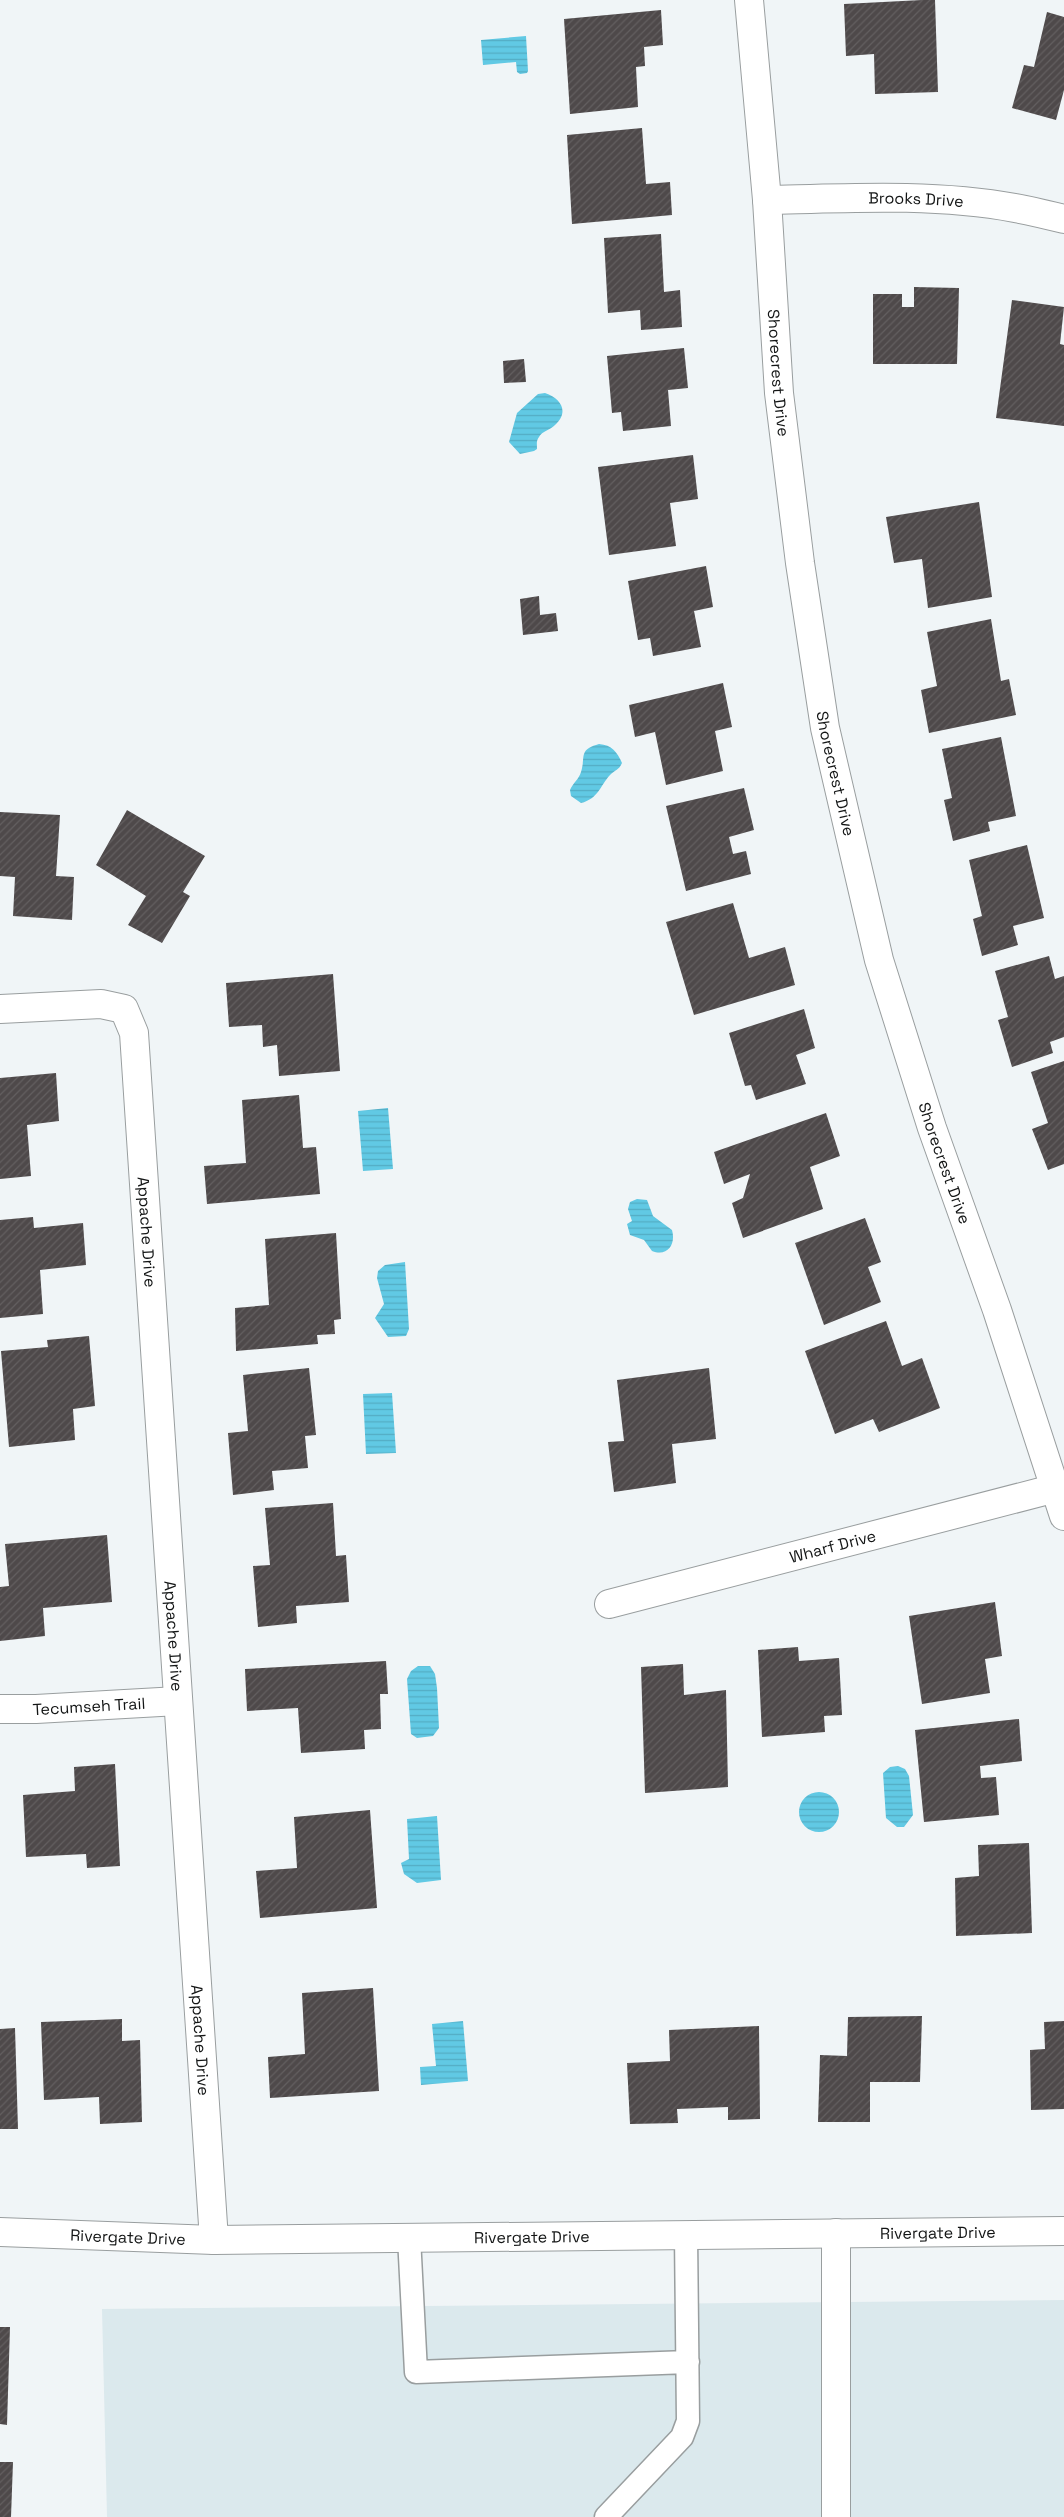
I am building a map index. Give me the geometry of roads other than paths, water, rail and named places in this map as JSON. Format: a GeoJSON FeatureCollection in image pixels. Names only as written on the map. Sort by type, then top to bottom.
{"type":"FeatureCollection","features":[{"type":"Feature","properties":{"kind":"street","name":"Shorecrest Drive"},"geometry":{"type":"LineString","coordinates":[[749,0],[767,200],[779,393],[800,563],[825,728],[879,960],[932,1128],[1064,1516]]}},
{"type":"Feature","properties":{"kind":"street","name":"Brooks Drive"},"geometry":{"type":"LineString","coordinates":[[767,200],[862,198],[956,201],[1015,208],[1064,219]]}},
{"type":"Feature","properties":{"kind":"street","name":"Appache Drive"},"geometry":{"type":"LineString","coordinates":[[0,1008],[101,1004],[124,1009],[134,1033],[214,2240]]}},
{"type":"Feature","properties":{"kind":"street","name":"Wharf Drive"},"geometry":{"type":"LineString","coordinates":[[610,1604],[1056,1488]]}},
{"type":"Feature","properties":{"kind":"street","name":"Tecumseh Trail"},"geometry":{"type":"LineString","coordinates":[[0,1709],[36,1709],[178,1701]]}},
{"type":"Feature","properties":{"kind":"street","name":"Rivergate Drive"},"geometry":{"type":"LineString","coordinates":[[0,2232],[214,2240],[1064,2231]]}},
{"type":"Feature","properties":{"kind":"street"},"geometry":{"type":"LineString","coordinates":[[836,2233],[836,2517]]}},
{"type":"Feature","properties":{"kind":"lane"},"geometry":{"type":"LineString","coordinates":[[606,2517],[682,2437],[688,2421],[686,2234]]}},
{"type":"Feature","properties":{"kind":"lane"},"geometry":{"type":"LineString","coordinates":[[409,2237],[416,2372],[688,2362]]}},
{"type":"Feature","properties":{"kind":"water"},"geometry":{"type":"Polygon","coordinates":[[[526,36],[527,73],[520,74],[517,72],[516,62],[483,65],[481,40],[526,36]]]}},
{"type":"Feature","properties":{"kind":"water"},"geometry":{"type":"Polygon","coordinates":[[[545,393],[559,402],[562,406],[562,415],[555,425],[540,435],[537,441],[537,449],[520,454],[509,442],[517,413],[538,394],[545,393]]]}},
{"type":"Feature","properties":{"kind":"water"},"geometry":{"type":"Polygon","coordinates":[[[599,744],[614,750],[622,763],[595,795],[581,803],[571,796],[570,790],[580,774],[585,751],[599,744]]]}},
{"type":"Feature","properties":{"kind":"water"},"geometry":{"type":"Polygon","coordinates":[[[388,1108],[393,1169],[363,1171],[358,1111],[388,1108]]]}},
{"type":"Feature","properties":{"kind":"water"},"geometry":{"type":"Polygon","coordinates":[[[637,1199],[647,1200],[653,1216],[672,1230],[672,1244],[666,1251],[652,1251],[644,1240],[630,1235],[627,1224],[632,1221],[628,1209],[630,1202],[637,1199]]]}},
{"type":"Feature","properties":{"kind":"water"},"geometry":{"type":"Polygon","coordinates":[[[405,1262],[409,1329],[406,1336],[388,1337],[375,1318],[384,1304],[377,1278],[378,1271],[385,1265],[405,1262]]]}},
{"type":"Feature","properties":{"kind":"water"},"geometry":{"type":"Polygon","coordinates":[[[392,1393],[396,1453],[366,1454],[363,1394],[392,1393]]]}},
{"type":"Feature","properties":{"kind":"water"},"geometry":{"type":"Polygon","coordinates":[[[418,1666],[430,1666],[435,1674],[439,1728],[433,1736],[417,1738],[411,1734],[407,1679],[411,1671],[418,1666]]]}},
{"type":"Feature","properties":{"kind":"water"},"geometry":{"type":"Polygon","coordinates":[[[898,1766],[905,1769],[909,1776],[913,1815],[904,1827],[897,1827],[886,1818],[883,1773],[890,1767],[898,1766]]]}},
{"type":"Feature","properties":{"kind":"water"},"geometry":{"type":"Polygon","coordinates":[[[819,1792],[833,1798],[839,1812],[833,1826],[819,1832],[805,1826],[799,1812],[805,1798],[819,1792]]]}},
{"type":"Feature","properties":{"kind":"water"},"geometry":{"type":"Polygon","coordinates":[[[437,1816],[441,1880],[417,1883],[404,1874],[401,1863],[409,1859],[407,1819],[437,1816]]]}},
{"type":"Feature","properties":{"kind":"water"},"geometry":{"type":"Polygon","coordinates":[[[463,2021],[468,2081],[421,2085],[420,2067],[436,2066],[432,2024],[463,2021]]]}}]}
